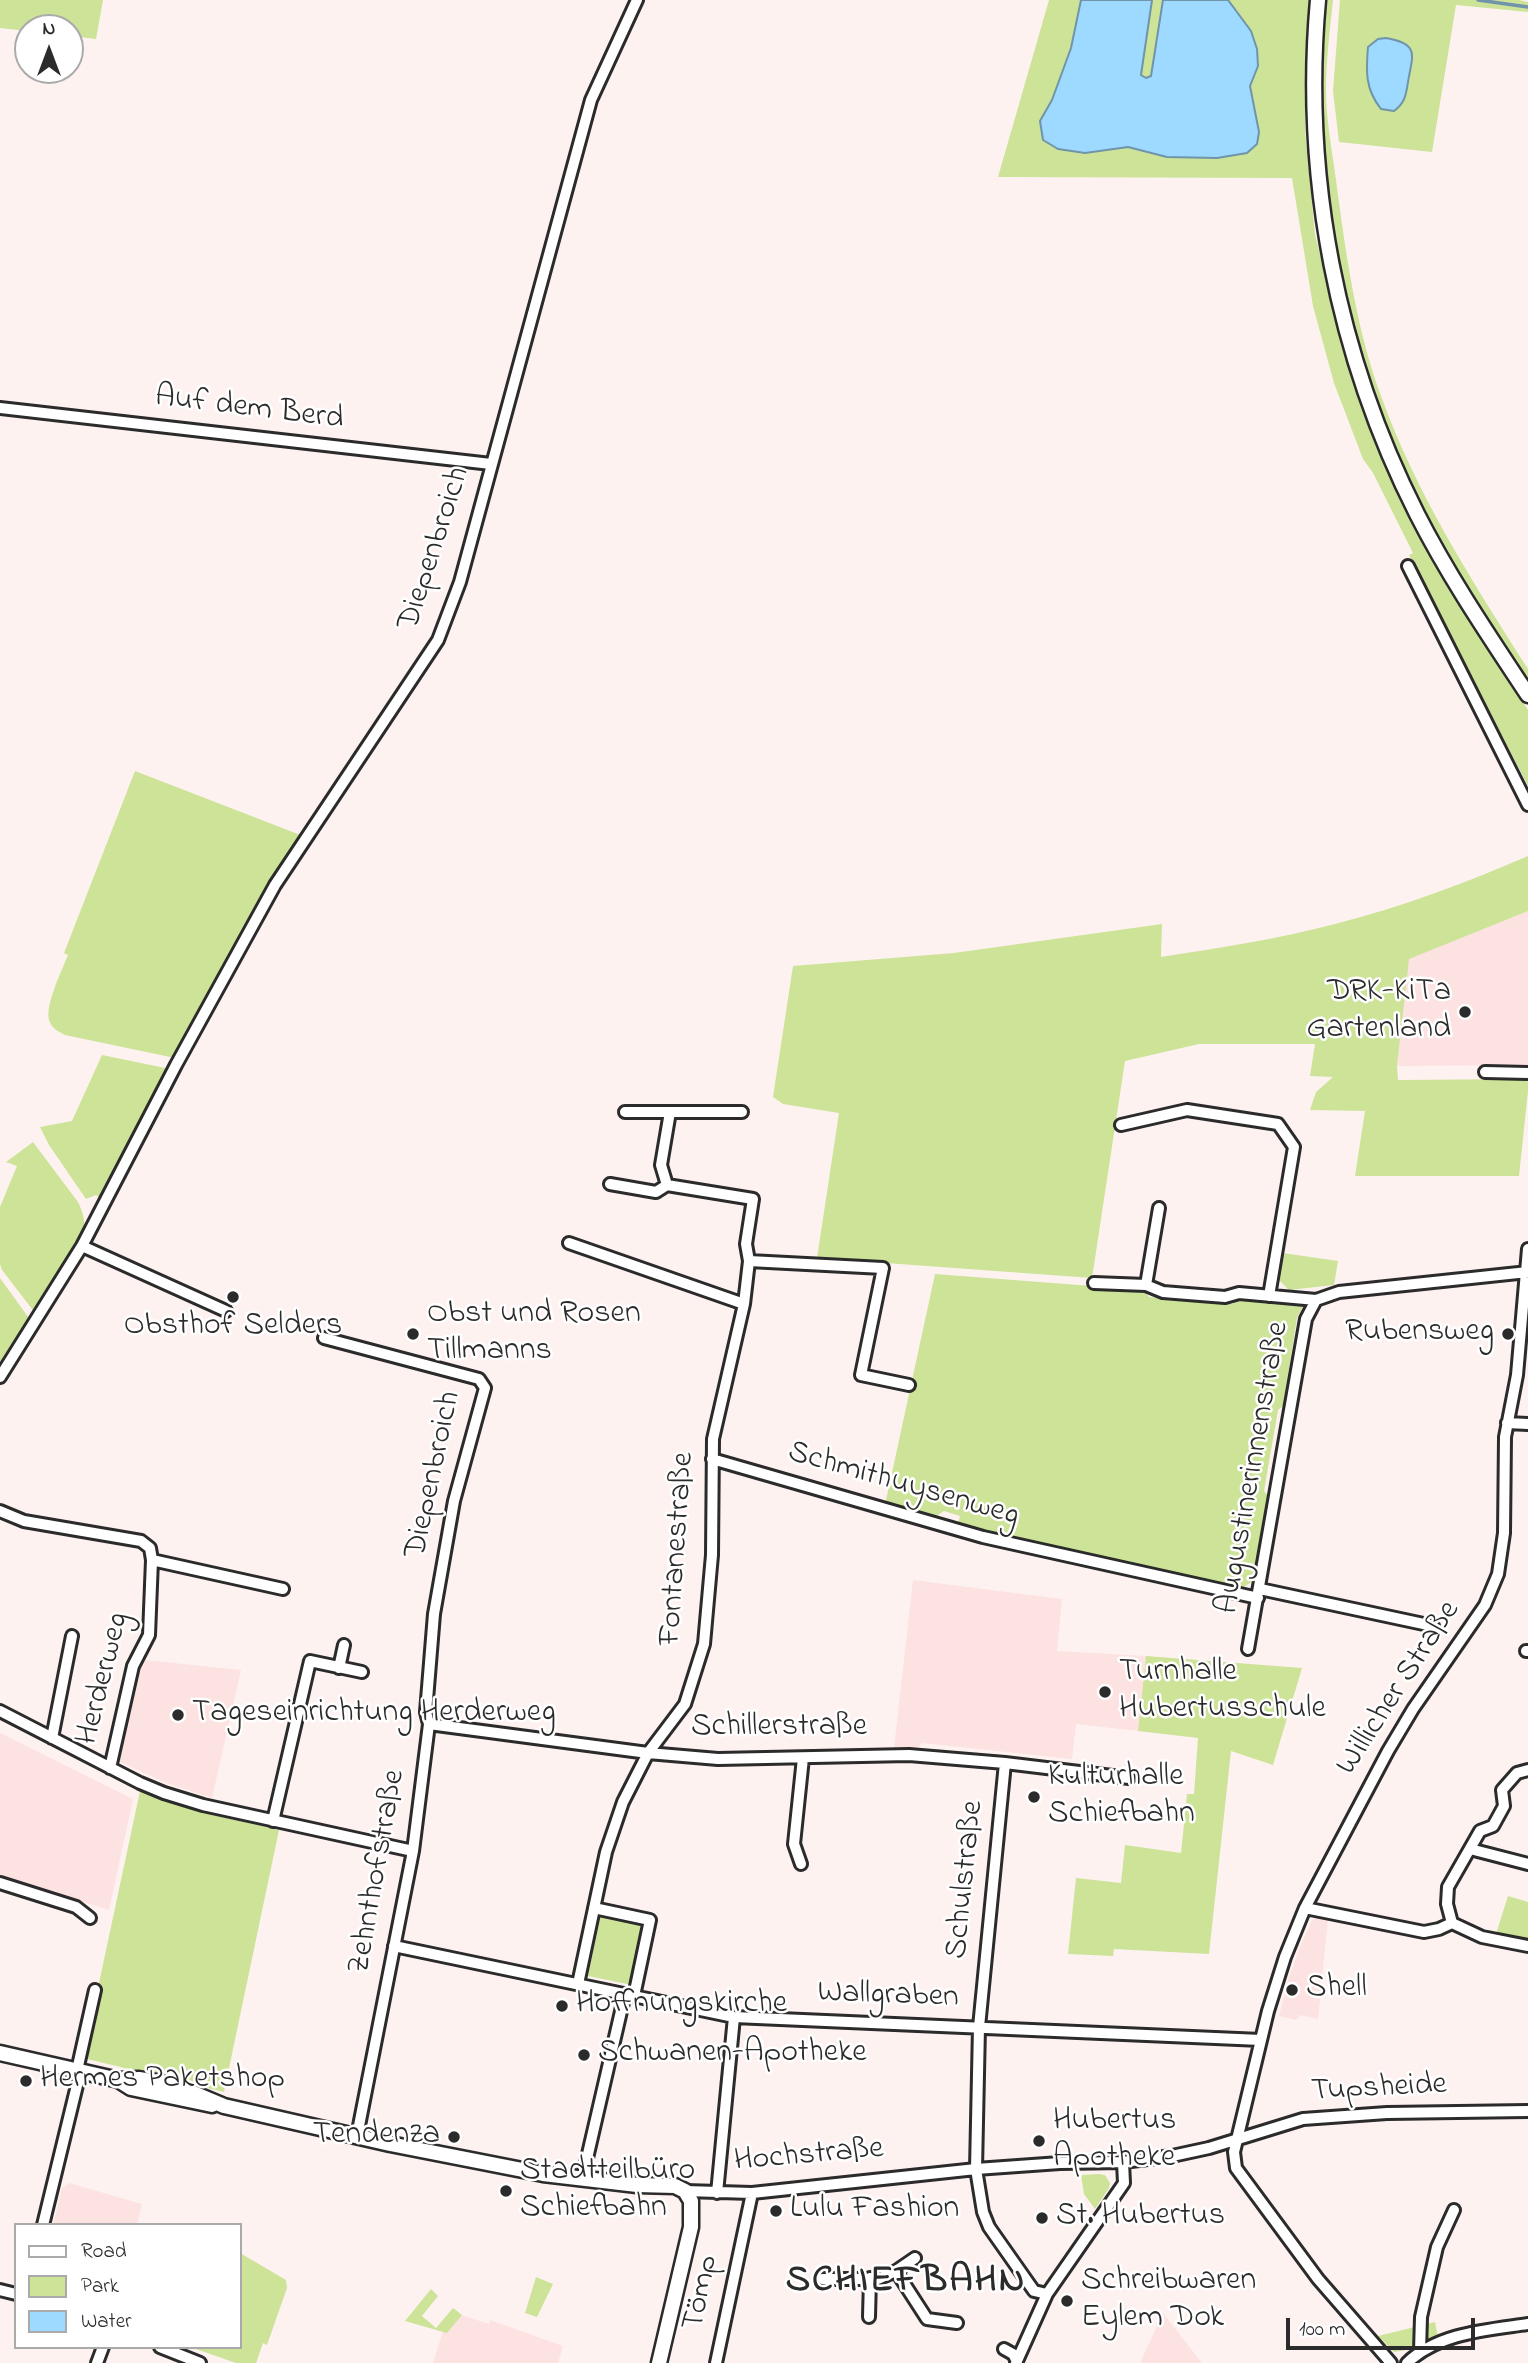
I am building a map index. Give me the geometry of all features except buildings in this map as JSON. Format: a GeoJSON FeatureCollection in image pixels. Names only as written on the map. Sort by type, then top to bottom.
{"type":"FeatureCollection","features":[{"type":"Feature","properties":{"kind":"street","name":"Diepenbroich"},"geometry":{"type":"LineString","coordinates":[[82,1246],[176,1065],[275,885],[438,640],[460,582],[591,100],[638,0]]}},
{"type":"Feature","properties":{"kind":"street"},"geometry":{"type":"LineString","coordinates":[[1318,0],[1314,91],[1320,184],[1332,267],[1356,363],[1384,440],[1418,515],[1470,606],[1528,695]]}},
{"type":"Feature","properties":{"kind":"street","name":"Auf dem Berd"},"geometry":{"type":"LineString","coordinates":[[0,408],[491,464]]}},
{"type":"Feature","properties":{"kind":"street"},"geometry":{"type":"LineString","coordinates":[[1408,566],[1516,776],[1528,805]]}},
{"type":"Feature","properties":{"kind":"street"},"geometry":{"type":"LineString","coordinates":[[1485,1072],[1528,1073]]}},
{"type":"Feature","properties":{"kind":"street"},"geometry":{"type":"LineString","coordinates":[[1121,1125],[1188,1110],[1279,1124],[1294,1147],[1269,1296]]}},
{"type":"Feature","properties":{"kind":"street"},"geometry":{"type":"LineString","coordinates":[[625,1112],[742,1112]]}},
{"type":"Feature","properties":{"kind":"street"},"geometry":{"type":"LineString","coordinates":[[667,1185],[661,1166],[670,1112]]}},
{"type":"Feature","properties":{"kind":"street","name":"Fontanestraße"},"geometry":{"type":"LineString","coordinates":[[578,1984],[606,1852],[623,1802],[649,1753],[685,1704],[704,1644],[712,1555],[713,1439],[744,1304],[749,1261],[746,1244],[753,1199],[667,1185],[656,1192],[610,1184]]}},
{"type":"Feature","properties":{"kind":"street"},"geometry":{"type":"LineString","coordinates":[[1146,1285],[1159,1208]]}},
{"type":"Feature","properties":{"kind":"street"},"geometry":{"type":"LineString","coordinates":[[569,1243],[744,1304]]}},
{"type":"Feature","properties":{"kind":"street"},"geometry":{"type":"LineString","coordinates":[[0,1377],[82,1246],[226,1311]]}},
{"type":"Feature","properties":{"kind":"street","name":"Willicher Straße"},"geometry":{"type":"LineString","coordinates":[[1391,2363],[1379,2358],[1318,2280],[1236,2168],[1234,2152],[1280,1972],[1305,1908],[1357,1806],[1406,1719],[1479,1615],[1498,1574],[1504,1533],[1507,1423],[1517,1375],[1528,1249]]}},
{"type":"Feature","properties":{"kind":"street"},"geometry":{"type":"LineString","coordinates":[[749,1261],[883,1268],[861,1375],[909,1385]]}},
{"type":"Feature","properties":{"kind":"street","name":"Augustinerinnenstraße"},"geometry":{"type":"LineString","coordinates":[[1248,1649],[1306,1319],[1316,1300],[1339,1292],[1527,1273]]}},
{"type":"Feature","properties":{"kind":"street"},"geometry":{"type":"LineString","coordinates":[[1094,1283],[1146,1285],[1163,1292],[1225,1297],[1239,1293],[1316,1300]]}},
{"type":"Feature","properties":{"kind":"street","name":"Diepenbroich"},"geometry":{"type":"LineString","coordinates":[[324,1338],[479,1379],[485,1388],[454,1501],[434,1616]]}},
{"type":"Feature","properties":{"kind":"street"},"geometry":{"type":"LineString","coordinates":[[1507,1423],[1528,1424]]}},
{"type":"Feature","properties":{"kind":"street","name":"Schmithuysenweg"},"geometry":{"type":"LineString","coordinates":[[712,1459],[916,1519],[1081,1560],[1433,1626]]}},
{"type":"Feature","properties":{"kind":"street"},"geometry":{"type":"LineString","coordinates":[[0,1511],[24,1521],[141,1541],[149,1548],[152,1560],[283,1589]]}},
{"type":"Feature","properties":{"kind":"street","name":"Herderweg"},"geometry":{"type":"LineString","coordinates":[[110,1768],[133,1666],[149,1635],[152,1560]]}},
{"type":"Feature","properties":{"kind":"street","name":"Zehnthofstraße"},"geometry":{"type":"LineString","coordinates":[[357,2136],[412,1851],[429,1724],[426,1712],[434,1616]]}},
{"type":"Feature","properties":{"kind":"street"},"geometry":{"type":"LineString","coordinates":[[52,1738],[72,1636]]}},
{"type":"Feature","properties":{"kind":"street"},"geometry":{"type":"LineString","coordinates":[[339,1668],[344,1645]]}},
{"type":"Feature","properties":{"kind":"street"},"geometry":{"type":"LineString","coordinates":[[273,1821],[310,1661],[362,1672]]}},
{"type":"Feature","properties":{"kind":"street"},"geometry":{"type":"LineString","coordinates":[[0,1711],[140,1783],[190,1801],[412,1851]]}},
{"type":"Feature","properties":{"kind":"street","name":"Schillerstraße"},"geometry":{"type":"LineString","coordinates":[[429,1724],[649,1753],[718,1759],[909,1755],[1129,1778]]}},
{"type":"Feature","properties":{"kind":"street"},"geometry":{"type":"LineString","coordinates":[[801,1864],[794,1844],[803,1758]]}},
{"type":"Feature","properties":{"kind":"street","name":"Schulstraße"},"geometry":{"type":"LineString","coordinates":[[1005,1763],[979,2027],[976,2169],[981,2204],[989,2227],[1034,2291],[1047,2294]]}},
{"type":"Feature","properties":{"kind":"street"},"geometry":{"type":"LineString","coordinates":[[1452,1923],[1447,1904],[1448,1886],[1480,1831],[1493,1826],[1504,1806],[1502,1790],[1517,1773],[1528,1770]]}},
{"type":"Feature","properties":{"kind":"street"},"geometry":{"type":"LineString","coordinates":[[1470,1849],[1528,1864]]}},
{"type":"Feature","properties":{"kind":"street"},"geometry":{"type":"LineString","coordinates":[[0,1884],[76,1906],[90,1918]]}},
{"type":"Feature","properties":{"kind":"street"},"geometry":{"type":"LineString","coordinates":[[582,2180],[650,1920],[595,1905]]}},
{"type":"Feature","properties":{"kind":"street"},"geometry":{"type":"LineString","coordinates":[[1305,1908],[1424,1932],[1452,1923],[1482,1937],[1528,1946]]}},
{"type":"Feature","properties":{"kind":"street","name":"Wallgraben"},"geometry":{"type":"LineString","coordinates":[[394,1946],[734,2017],[1261,2040]]}},
{"type":"Feature","properties":{"kind":"street"},"geometry":{"type":"LineString","coordinates":[[43,2223],[80,2073],[78,2066],[95,1990]]}},
{"type":"Feature","properties":{"kind":"street"},"geometry":{"type":"LineString","coordinates":[[717,2193],[734,2017]]}},
{"type":"Feature","properties":{"kind":"street","name":"Hochstraße"},"geometry":{"type":"LineString","coordinates":[[0,2053],[80,2073],[174,2085],[224,2106],[357,2136],[582,2180],[637,2186],[675,2186],[685,2191],[752,2193],[976,2169],[1124,2162],[1172,2156],[1236,2139]]}},
{"type":"Feature","properties":{"kind":"street","name":"Tupsheide"},"geometry":{"type":"LineString","coordinates":[[1236,2139],[1303,2119],[1387,2113],[1528,2111]]}},
{"type":"Feature","properties":{"kind":"street"},"geometry":{"type":"LineString","coordinates":[[1016,2362],[1047,2294],[1124,2183],[1124,2162]]}},
{"type":"Feature","properties":{"kind":"street"},"geometry":{"type":"LineString","coordinates":[[659,2363],[691,2227],[691,2201],[685,2191]]}},
{"type":"Feature","properties":{"kind":"street","name":"Tömp"},"geometry":{"type":"LineString","coordinates":[[716,2363],[752,2193]]}},
{"type":"Feature","properties":{"kind":"street"},"geometry":{"type":"LineString","coordinates":[[1420,2351],[1421,2317],[1437,2247],[1454,2210]]}},
{"type":"Feature","properties":{"kind":"street"},"geometry":{"type":"LineString","coordinates":[[822,2279],[878,2279],[915,2258]]}},
{"type":"Feature","properties":{"kind":"street"},"geometry":{"type":"LineString","coordinates":[[896,2271],[927,2319],[957,2323]]}},
{"type":"Feature","properties":{"kind":"street"},"geometry":{"type":"LineString","coordinates":[[869,2316],[870,2278]]}},
{"type":"Feature","properties":{"kind":"street"},"geometry":{"type":"LineString","coordinates":[[1407,2363],[1420,2351],[1464,2334],[1528,2324]]}},
{"type":"Feature","properties":{"kind":"street"},"geometry":{"type":"LineString","coordinates":[[165,2349],[200,2363]]}},
{"type":"Feature","properties":{"kind":"street"},"geometry":{"type":"LineString","coordinates":[[1004,2349],[1013,2354],[1016,2362]]}},
{"type":"Feature","properties":{"kind":"shaded area","name":"DRK-KiTa Gartenland"},"geometry":{"type":"Polygon","coordinates":[[[1528,911],[1528,1065],[1397,1066],[1408,959],[1528,911]]]}},
{"type":"Feature","properties":{"kind":"shaded area"},"geometry":{"type":"Polygon","coordinates":[[[913,1580],[1062,1599],[1057,1651],[1146,1656],[1138,1731],[1076,1724],[1072,1759],[922,1743],[917,1748],[894,1748],[913,1580]]]}},
{"type":"Feature","properties":{"kind":"shaded area","name":"Tageseinrichtung Herderweg"},"geometry":{"type":"Polygon","coordinates":[[[144,1660],[241,1670],[212,1798],[166,1783],[116,1760],[135,1669],[144,1660]]]}},
{"type":"Feature","properties":{"kind":"shaded area"},"geometry":{"type":"Polygon","coordinates":[[[0,1733],[133,1799],[109,1910],[0,1877],[0,1733]]]}},
{"type":"Feature","properties":{"kind":"shaded area"},"geometry":{"type":"Polygon","coordinates":[[[1320,1916],[1328,1918],[1318,2019],[1300,2015],[1296,2020],[1279,2016],[1300,1947],[1312,1920],[1320,1916]]]}},
{"type":"Feature","properties":{"kind":"shaded area"},"geometry":{"type":"Polygon","coordinates":[[[69,2183],[142,2204],[137,2223],[53,2223],[62,2188],[69,2183]]]}},
{"type":"Feature","properties":{"kind":"shaded area"},"geometry":{"type":"Polygon","coordinates":[[[1163,2313],[1202,2363],[1140,2363],[1163,2313]]]}},
{"type":"Feature","properties":{"kind":"shaded area"},"geometry":{"type":"Polygon","coordinates":[[[462,2315],[489,2324],[490,2320],[563,2346],[558,2363],[433,2363],[443,2331],[447,2332],[462,2315]]]}},
{"type":"Feature","properties":{"kind":"green space"},"geometry":{"type":"Polygon","coordinates":[[[0,0],[103,0],[96,39],[84,38],[84,14],[14,14],[14,30],[0,28],[0,0]]]}},
{"type":"Feature","properties":{"kind":"green space"},"geometry":{"type":"Polygon","coordinates":[[[1049,0],[1081,0],[1071,48],[1052,100],[1040,121],[1043,140],[1085,153],[1128,147],[1167,157],[1217,158],[1247,153],[1259,132],[1250,86],[1258,66],[1238,15],[1228,0],[1310,0],[1305,129],[1315,235],[1359,401],[1428,554],[1528,710],[1528,786],[1409,555],[1413,553],[1373,473],[1363,459],[1334,383],[1313,306],[1292,178],[998,177],[1049,0]]]}},
{"type":"Feature","properties":{"kind":"green space"},"geometry":{"type":"Polygon","coordinates":[[[1152,0],[1163,0],[1151,76],[1146,78],[1141,75],[1152,0]]]}},
{"type":"Feature","properties":{"kind":"green space"},"geometry":{"type":"Polygon","coordinates":[[[1325,0],[1333,0],[1326,101],[1343,233],[1364,342],[1380,393],[1410,466],[1446,535],[1528,669],[1528,684],[1475,601],[1414,493],[1393,446],[1355,337],[1331,228],[1318,89],[1325,0]]]}},
{"type":"Feature","properties":{"kind":"green space"},"geometry":{"type":"Polygon","coordinates":[[[1340,0],[1519,0],[1528,2],[1528,12],[1456,5],[1432,152],[1339,142],[1333,91],[1340,0]]]}},
{"type":"Feature","properties":{"kind":"green space"},"geometry":{"type":"Polygon","coordinates":[[[135,771],[303,836],[235,944],[175,1058],[65,1035],[53,1027],[48,1014],[68,955],[64,953],[135,771]]]}},
{"type":"Feature","properties":{"kind":"green space"},"geometry":{"type":"Polygon","coordinates":[[[1528,856],[1528,911],[1409,959],[1397,1066],[1398,1080],[1525,1079],[1528,1082],[1528,1091],[1519,1176],[1355,1176],[1365,1111],[1310,1110],[1316,1092],[1333,1077],[1310,1076],[1315,1044],[1199,1044],[1125,1061],[1092,1278],[817,1258],[839,1113],[783,1104],[773,1097],[793,966],[954,953],[1162,924],[1161,957],[1270,939],[1360,917],[1433,894],[1528,856]]]}},
{"type":"Feature","properties":{"kind":"green space"},"geometry":{"type":"Polygon","coordinates":[[[102,1055],[170,1069],[102,1199],[96,1195],[86,1199],[49,1145],[40,1127],[72,1121],[102,1055]]]}},
{"type":"Feature","properties":{"kind":"green space"},"geometry":{"type":"Polygon","coordinates":[[[33,1142],[78,1202],[84,1223],[83,1237],[35,1313],[0,1264],[0,1207],[17,1166],[6,1162],[33,1142]]]}},
{"type":"Feature","properties":{"kind":"green space"},"geometry":{"type":"Polygon","coordinates":[[[1283,1253],[1338,1261],[1334,1285],[1289,1290],[1279,1280],[1283,1253]]]}},
{"type":"Feature","properties":{"kind":"green space"},"geometry":{"type":"Polygon","coordinates":[[[935,1274],[1144,1290],[1149,1297],[1233,1304],[1235,1297],[1305,1302],[1297,1318],[1283,1406],[1278,1410],[1264,1491],[1269,1497],[1255,1580],[1242,1588],[982,1534],[957,1527],[960,1516],[944,1511],[932,1519],[885,1505],[935,1274]]]}},
{"type":"Feature","properties":{"kind":"green space"},"geometry":{"type":"Polygon","coordinates":[[[0,1278],[31,1321],[0,1369],[0,1278]]]}},
{"type":"Feature","properties":{"kind":"green space"},"geometry":{"type":"Polygon","coordinates":[[[1146,1656],[1302,1668],[1273,1765],[1231,1751],[1209,1954],[1114,1949],[1113,1956],[1068,1954],[1076,1878],[1121,1883],[1125,1845],[1181,1853],[1187,1794],[1194,1794],[1198,1738],[1138,1731],[1146,1656]]]}},
{"type":"Feature","properties":{"kind":"green space"},"geometry":{"type":"Polygon","coordinates":[[[140,1791],[209,1814],[279,1830],[224,2092],[83,2058],[140,1791]]]}},
{"type":"Feature","properties":{"kind":"green space"},"geometry":{"type":"Polygon","coordinates":[[[1508,1896],[1528,1902],[1528,1940],[1496,1934],[1508,1896]]]}},
{"type":"Feature","properties":{"kind":"green space"},"geometry":{"type":"Polygon","coordinates":[[[601,1914],[645,1923],[632,1985],[588,1976],[601,1914]]]}},
{"type":"Feature","properties":{"kind":"green space"},"geometry":{"type":"Polygon","coordinates":[[[1081,2175],[1105,2175],[1110,2183],[1095,2209],[1084,2194],[1081,2175]]]}},
{"type":"Feature","properties":{"kind":"green space"},"geometry":{"type":"Polygon","coordinates":[[[242,2254],[286,2280],[287,2288],[267,2345],[263,2343],[256,2363],[236,2363],[196,2349],[242,2349],[242,2254]]]}},
{"type":"Feature","properties":{"kind":"green space"},"geometry":{"type":"Polygon","coordinates":[[[536,2277],[553,2284],[537,2317],[525,2313],[536,2277]]]}},
{"type":"Feature","properties":{"kind":"green space"},"geometry":{"type":"Polygon","coordinates":[[[431,2289],[438,2296],[422,2316],[436,2328],[453,2308],[462,2315],[447,2333],[405,2321],[431,2289]]]}},
{"type":"Feature","properties":{"kind":"green space"},"geometry":{"type":"Polygon","coordinates":[[[1435,2322],[1438,2337],[1413,2349],[1394,2352],[1378,2336],[1435,2322]]]}},
{"type":"Feature","properties":{"kind":"water"},"geometry":{"type":"Polygon","coordinates":[[[1081,0],[1152,0],[1141,75],[1146,78],[1151,76],[1163,0],[1228,0],[1251,31],[1257,49],[1258,66],[1250,86],[1259,132],[1257,144],[1247,153],[1217,158],[1167,157],[1128,147],[1085,153],[1058,149],[1043,140],[1040,121],[1052,100],[1071,48],[1081,0]]]}},
{"type":"Feature","properties":{"kind":"water"},"geometry":{"type":"Polygon","coordinates":[[[1386,38],[1405,44],[1412,52],[1406,95],[1394,111],[1381,109],[1372,94],[1368,79],[1368,47],[1378,39],[1386,38]]]}},
{"type":"Feature","properties":{"kind":"waterway"},"geometry":{"type":"LineString","coordinates":[[1478,0],[1528,7]]}},
{"type":"Feature","properties":{"kind":"place","name":"DRK-KiTa Gartenland"},"geometry":{"type":"Point","coordinates":[1465,1012]}},
{"type":"Feature","properties":{"kind":"place","name":"Obsthof Selders"},"geometry":{"type":"Point","coordinates":[233,1297]}},
{"type":"Feature","properties":{"kind":"place","name":"Obst und Rosen Tillmanns"},"geometry":{"type":"Point","coordinates":[413,1334]}},
{"type":"Feature","properties":{"kind":"place","name":"Rubensweg"},"geometry":{"type":"Point","coordinates":[1508,1334]}},
{"type":"Feature","properties":{"kind":"place","name":"Turnhalle Hubertusschule"},"geometry":{"type":"Point","coordinates":[1105,1692]}},
{"type":"Feature","properties":{"kind":"place","name":"Tageseinrichtung Herderweg"},"geometry":{"type":"Point","coordinates":[178,1715]}},
{"type":"Feature","properties":{"kind":"place","name":"Kulturhalle Schiefbahn"},"geometry":{"type":"Point","coordinates":[1034,1797]}},
{"type":"Feature","properties":{"kind":"place","name":"Shell"},"geometry":{"type":"Point","coordinates":[1292,1990]}},
{"type":"Feature","properties":{"kind":"place","name":"Hoffnungskirche"},"geometry":{"type":"Point","coordinates":[562,2006]}},
{"type":"Feature","properties":{"kind":"place","name":"Schwanen-Apotheke"},"geometry":{"type":"Point","coordinates":[584,2055]}},
{"type":"Feature","properties":{"kind":"place","name":"Hermes Paketshop"},"geometry":{"type":"Point","coordinates":[26,2081]}},
{"type":"Feature","properties":{"kind":"place","name":"Tendenza"},"geometry":{"type":"Point","coordinates":[454,2137]}},
{"type":"Feature","properties":{"kind":"place","name":"Hubertus Apotheke"},"geometry":{"type":"Point","coordinates":[1039,2141]}},
{"type":"Feature","properties":{"kind":"place","name":"Stadtteilbüro Schiefbahn"},"geometry":{"type":"Point","coordinates":[506,2191]}},
{"type":"Feature","properties":{"kind":"place","name":"Lulu Fashion"},"geometry":{"type":"Point","coordinates":[776,2211]}},
{"type":"Feature","properties":{"kind":"place","name":"St. Hubertus"},"geometry":{"type":"Point","coordinates":[1042,2218]}},
{"type":"Feature","properties":{"kind":"place","name":"Schreibwaren Eylem Dok"},"geometry":{"type":"Point","coordinates":[1067,2301]}},
{"type":"Feature","properties":{"kind":"district","name":"SCHIEFBAHN"},"geometry":{"type":"Point","coordinates":[906,2284]}}]}
